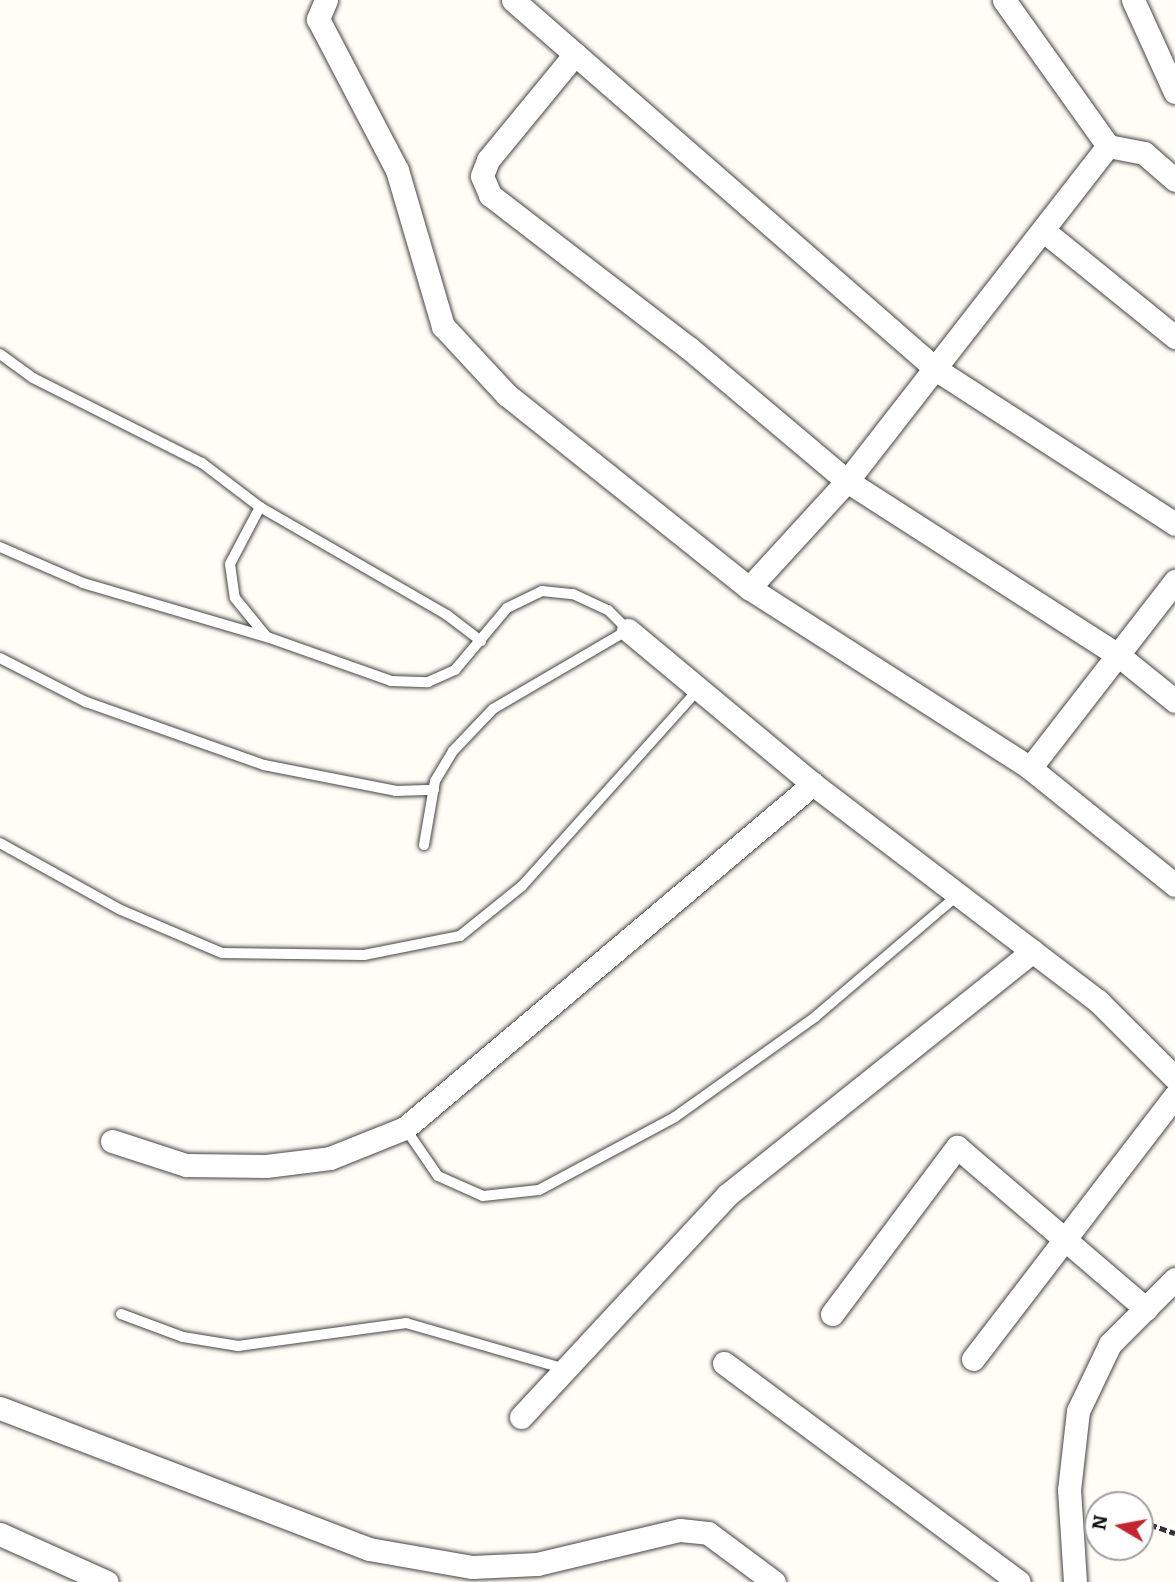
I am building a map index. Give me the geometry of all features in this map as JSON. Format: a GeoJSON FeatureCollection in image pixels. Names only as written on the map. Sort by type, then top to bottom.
{"type":"FeatureCollection","features":[{"type":"Feature","properties":{"kind":"street"},"geometry":{"type":"LineString","coordinates":[[326,0],[318,19],[397,170],[443,326],[507,395],[749,588],[1030,768],[1175,885]]}},
{"type":"Feature","properties":{"kind":"street"},"geometry":{"type":"LineString","coordinates":[[513,0],[937,370],[1175,524]]}},
{"type":"Feature","properties":{"kind":"street"},"geometry":{"type":"LineString","coordinates":[[1004,0],[1108,146],[1144,153],[1175,180]]}},
{"type":"Feature","properties":{"kind":"street"},"geometry":{"type":"LineString","coordinates":[[1133,0],[1175,92]]}},
{"type":"Feature","properties":{"kind":"street"},"geometry":{"type":"LineString","coordinates":[[575,54],[488,160],[482,176],[484,186],[689,348],[846,481],[1118,655],[1175,701]]}},
{"type":"Feature","properties":{"kind":"street"},"geometry":{"type":"LineString","coordinates":[[749,588],[846,481],[937,370],[1108,146]]}},
{"type":"Feature","properties":{"kind":"street"},"geometry":{"type":"LineString","coordinates":[[1044,231],[1175,337]]}},
{"type":"Feature","properties":{"kind":"street"},"geometry":{"type":"LineString","coordinates":[[1030,768],[1175,581]]}},
{"type":"Feature","properties":{"kind":"street"},"geometry":{"type":"LineString","coordinates":[[628,630],[813,784],[1098,1001],[1175,1078]]}},
{"type":"Feature","properties":{"kind":"street"},"geometry":{"type":"LineString","coordinates":[[112,1141],[186,1165],[266,1166],[330,1157],[405,1128],[813,784]]}},
{"type":"Feature","properties":{"kind":"street"},"geometry":{"type":"LineString","coordinates":[[521,1417],[727,1195],[1033,951]]}},
{"type":"Feature","properties":{"kind":"street"},"geometry":{"type":"LineString","coordinates":[[973,1359],[1175,1096]]}},
{"type":"Feature","properties":{"kind":"street"},"geometry":{"type":"LineString","coordinates":[[832,1314],[957,1147],[1067,1236],[1146,1308]]}},
{"type":"Feature","properties":{"kind":"street"},"geometry":{"type":"LineString","coordinates":[[1075,1582],[1069,1490],[1079,1410],[1110,1345],[1175,1279]]}},
{"type":"Feature","properties":{"kind":"street"},"geometry":{"type":"LineString","coordinates":[[724,1363],[1019,1582]]}},
{"type":"Feature","properties":{"kind":"street"},"geometry":{"type":"LineString","coordinates":[[0,1408],[369,1549],[472,1567],[537,1564],[680,1530],[708,1533],[774,1582]]}},
{"type":"Feature","properties":{"kind":"street"},"geometry":{"type":"LineString","coordinates":[[0,1534],[107,1582]]}},
{"type":"Feature","properties":{"kind":"lane"},"geometry":{"type":"LineString","coordinates":[[0,354],[33,378],[202,463],[260,507],[447,615],[481,641]]}},
{"type":"Feature","properties":{"kind":"lane"},"geometry":{"type":"LineString","coordinates":[[260,507],[230,564],[235,598],[267,637]]}},
{"type":"Feature","properties":{"kind":"lane"},"geometry":{"type":"LineString","coordinates":[[0,547],[83,583],[267,637],[391,681],[416,681],[455,670],[507,608],[542,591],[573,594],[608,610],[628,630],[493,709],[453,751],[434,790],[424,845]]}},
{"type":"Feature","properties":{"kind":"lane"},"geometry":{"type":"LineString","coordinates":[[0,658],[86,702],[264,765],[396,791],[434,790]]}},
{"type":"Feature","properties":{"kind":"lane"},"geometry":{"type":"LineString","coordinates":[[0,843],[121,910],[222,953],[364,955],[460,936],[522,886],[698,690]]}},
{"type":"Feature","properties":{"kind":"lane"},"geometry":{"type":"LineString","coordinates":[[405,1128],[438,1176],[483,1196],[539,1190],[675,1117],[815,1017],[959,894]]}},
{"type":"Feature","properties":{"kind":"lane"},"geometry":{"type":"LineString","coordinates":[[121,1314],[183,1337],[238,1346],[406,1323],[565,1369]]}},
{"type":"Feature","properties":{"kind":"path"},"geometry":{"type":"LineString","coordinates":[[1154,1526],[1175,1533]]}}]}
